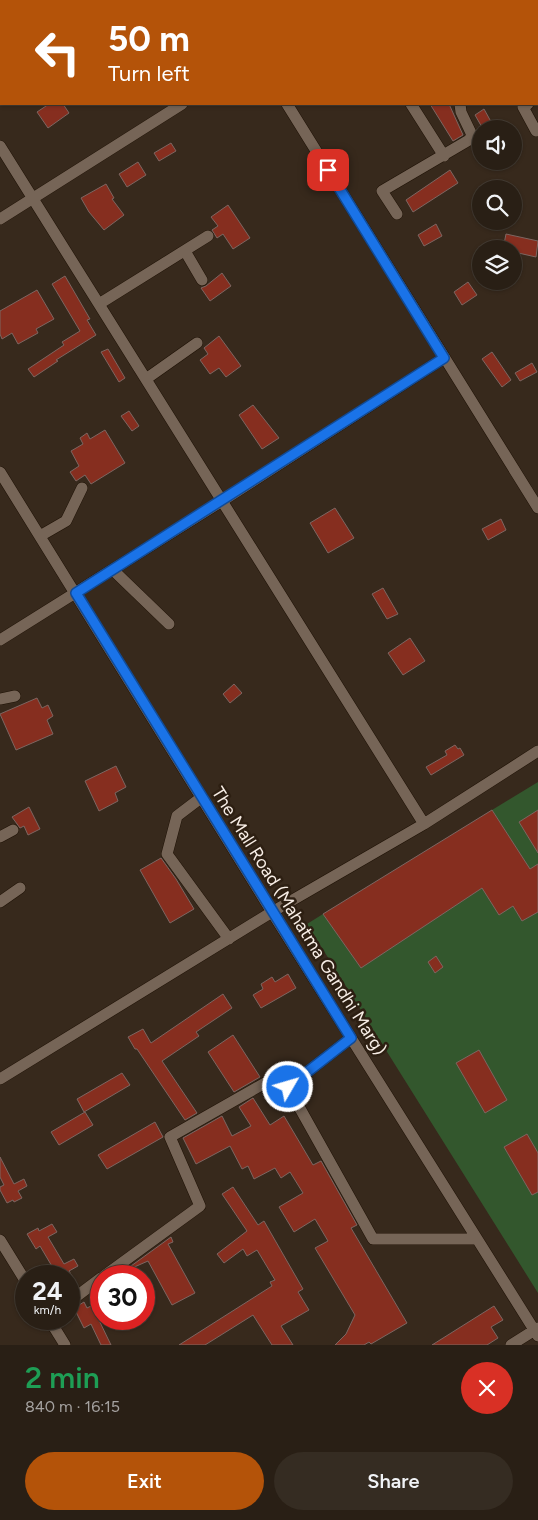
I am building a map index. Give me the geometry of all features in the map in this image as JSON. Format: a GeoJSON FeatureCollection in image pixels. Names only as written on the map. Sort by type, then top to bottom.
{"type":"FeatureCollection","features":[{"type":"Feature","properties":{"kind":"street"},"geometry":{"type":"LineString","coordinates":[[0,219],[180,105]]}},
{"type":"Feature","properties":{"kind":"street"},"geometry":{"type":"LineString","coordinates":[[289,105],[538,508]]}},
{"type":"Feature","properties":{"kind":"street"},"geometry":{"type":"LineString","coordinates":[[413,105],[444,156]]}},
{"type":"Feature","properties":{"kind":"street"},"geometry":{"type":"LineString","coordinates":[[397,214],[382,191],[444,156],[468,140],[472,135],[461,112],[460,105]]}},
{"type":"Feature","properties":{"kind":"street"},"geometry":{"type":"LineString","coordinates":[[526,105],[523,107],[536,131]]}},
{"type":"Feature","properties":{"kind":"street"},"geometry":{"type":"LineString","coordinates":[[0,146],[424,824]]}},
{"type":"Feature","properties":{"kind":"street"},"geometry":{"type":"LineString","coordinates":[[99,304],[208,236]]}},
{"type":"Feature","properties":{"kind":"street"},"geometry":{"type":"LineString","coordinates":[[185,251],[202,280]]}},
{"type":"Feature","properties":{"kind":"street"},"geometry":{"type":"LineString","coordinates":[[146,379],[197,343]]}},
{"type":"Feature","properties":{"kind":"street"},"geometry":{"type":"LineString","coordinates":[[0,640],[222,501],[444,358]]}},
{"type":"Feature","properties":{"kind":"street","name":"The Mall Road (Mahatma Gandhi Marg)"},"geometry":{"type":"LineString","coordinates":[[0,472],[272,912],[477,1239],[537,1331]]}},
{"type":"Feature","properties":{"kind":"street"},"geometry":{"type":"LineString","coordinates":[[40,536],[66,521],[82,488]]}},
{"type":"Feature","properties":{"kind":"street"},"geometry":{"type":"LineString","coordinates":[[112,570],[169,624]]}},
{"type":"Feature","properties":{"kind":"street"},"geometry":{"type":"LineString","coordinates":[[0,699],[15,696]]}},
{"type":"Feature","properties":{"kind":"street"},"geometry":{"type":"LineString","coordinates":[[1,1076],[272,912],[424,824],[538,751]]}},
{"type":"Feature","properties":{"kind":"street"},"geometry":{"type":"LineString","coordinates":[[202,797],[177,816],[168,854],[229,939]]}},
{"type":"Feature","properties":{"kind":"street"},"geometry":{"type":"LineString","coordinates":[[0,837],[13,830]]}},
{"type":"Feature","properties":{"kind":"street"},"geometry":{"type":"LineString","coordinates":[[0,902],[20,888]]}},
{"type":"Feature","properties":{"kind":"street"},"geometry":{"type":"LineString","coordinates":[[351,1038],[288,1087],[373,1238],[477,1239]]}},
{"type":"Feature","properties":{"kind":"street"},"geometry":{"type":"LineString","coordinates":[[119,1265],[200,1206],[170,1137],[279,1075]]}},
{"type":"Feature","properties":{"kind":"street"},"geometry":{"type":"LineString","coordinates":[[0,1240],[15,1265]]}},
{"type":"Feature","properties":{"kind":"street"},"geometry":{"type":"LineString","coordinates":[[80,1294],[90,1286]]}},
{"type":"Feature","properties":{"kind":"street"},"geometry":{"type":"LineString","coordinates":[[56,1330],[65,1345]]}},
{"type":"Feature","properties":{"kind":"street"},"geometry":{"type":"LineString","coordinates":[[511,1345],[537,1331]]}},
{"type":"Feature","properties":{"kind":"green space"},"geometry":{"type":"Polygon","coordinates":[[[538,782],[538,1293],[307,924],[323,914],[361,967],[524,860],[492,810],[538,782]]]}},
{"type":"Feature","properties":{"kind":"building"},"geometry":{"type":"Polygon","coordinates":[[[48,105],[64,105],[69,113],[48,128],[37,112],[48,105]]]}},
{"type":"Feature","properties":{"kind":"building"},"geometry":{"type":"Polygon","coordinates":[[[431,105],[449,105],[463,135],[453,141],[431,105]]]}},
{"type":"Feature","properties":{"kind":"building"},"geometry":{"type":"Polygon","coordinates":[[[484,109],[490,120],[478,120],[475,115],[484,109]]]}},
{"type":"Feature","properties":{"kind":"building"},"geometry":{"type":"Polygon","coordinates":[[[171,143],[176,151],[159,161],[154,153],[171,143]]]}},
{"type":"Feature","properties":{"kind":"building"},"geometry":{"type":"Polygon","coordinates":[[[138,162],[146,175],[127,187],[119,174],[138,162]]]}},
{"type":"Feature","properties":{"kind":"building"},"geometry":{"type":"Polygon","coordinates":[[[450,170],[458,183],[413,212],[406,200],[450,170]]]}},
{"type":"Feature","properties":{"kind":"building"},"geometry":{"type":"Polygon","coordinates":[[[106,184],[114,198],[112,199],[124,215],[104,230],[89,212],[81,198],[106,184]]]}},
{"type":"Feature","properties":{"kind":"building"},"geometry":{"type":"Polygon","coordinates":[[[228,205],[250,238],[233,249],[223,234],[217,238],[212,230],[218,226],[211,217],[228,205]]]}},
{"type":"Feature","properties":{"kind":"building"},"geometry":{"type":"Polygon","coordinates":[[[436,224],[442,236],[424,246],[418,235],[436,224]]]}},
{"type":"Feature","properties":{"kind":"building"},"geometry":{"type":"Polygon","coordinates":[[[506,234],[538,241],[536,257],[522,254],[522,240],[505,240],[506,234]]]}},
{"type":"Feature","properties":{"kind":"building"},"geometry":{"type":"Polygon","coordinates":[[[222,273],[231,286],[210,301],[201,288],[222,273]]]}},
{"type":"Feature","properties":{"kind":"building"},"geometry":{"type":"Polygon","coordinates":[[[65,276],[90,319],[87,320],[96,335],[56,360],[58,361],[34,377],[28,369],[64,345],[62,342],[80,331],[52,284],[65,276]]]}},
{"type":"Feature","properties":{"kind":"building"},"geometry":{"type":"Polygon","coordinates":[[[468,282],[477,295],[462,305],[454,292],[468,282]]]}},
{"type":"Feature","properties":{"kind":"building"},"geometry":{"type":"Polygon","coordinates":[[[37,290],[54,319],[36,329],[38,333],[18,344],[12,333],[2,339],[0,334],[0,311],[37,290]]]}},
{"type":"Feature","properties":{"kind":"building"},"geometry":{"type":"Polygon","coordinates":[[[219,336],[241,366],[226,377],[219,368],[210,374],[200,360],[208,354],[204,348],[219,336]]]}},
{"type":"Feature","properties":{"kind":"building"},"geometry":{"type":"Polygon","coordinates":[[[108,349],[125,378],[119,382],[101,352],[108,349]]]}},
{"type":"Feature","properties":{"kind":"building"},"geometry":{"type":"Polygon","coordinates":[[[492,352],[511,380],[502,387],[482,359],[492,352]]]}},
{"type":"Feature","properties":{"kind":"building"},"geometry":{"type":"Polygon","coordinates":[[[532,363],[537,372],[520,381],[515,373],[532,363]]]}},
{"type":"Feature","properties":{"kind":"building"},"geometry":{"type":"Polygon","coordinates":[[[253,405],[279,438],[262,449],[239,415],[253,405]]]}},
{"type":"Feature","properties":{"kind":"building"},"geometry":{"type":"Polygon","coordinates":[[[129,411],[139,426],[132,431],[121,416],[129,411]]]}},
{"type":"Feature","properties":{"kind":"building"},"geometry":{"type":"Polygon","coordinates":[[[105,430],[125,463],[91,484],[85,475],[76,481],[70,472],[79,466],[71,451],[83,444],[80,438],[87,433],[90,439],[105,430]]]}},
{"type":"Feature","properties":{"kind":"building"},"geometry":{"type":"Polygon","coordinates":[[[335,508],[354,538],[328,553],[310,523],[335,508]]]}},
{"type":"Feature","properties":{"kind":"building"},"geometry":{"type":"Polygon","coordinates":[[[501,519],[506,530],[488,540],[482,529],[501,519]]]}},
{"type":"Feature","properties":{"kind":"building"},"geometry":{"type":"Polygon","coordinates":[[[383,588],[398,614],[387,619],[372,594],[383,588]]]}},
{"type":"Feature","properties":{"kind":"building"},"geometry":{"type":"Polygon","coordinates":[[[410,638],[425,661],[403,675],[388,653],[410,638]]]}},
{"type":"Feature","properties":{"kind":"building"},"geometry":{"type":"Polygon","coordinates":[[[234,684],[242,693],[230,703],[223,694],[234,684]]]}},
{"type":"Feature","properties":{"kind":"building"},"geometry":{"type":"Polygon","coordinates":[[[37,698],[42,708],[48,705],[53,716],[47,720],[53,734],[16,750],[0,714],[37,698]]]}},
{"type":"Feature","properties":{"kind":"building"},"geometry":{"type":"Polygon","coordinates":[[[455,745],[458,749],[460,748],[464,755],[431,775],[426,767],[447,755],[445,751],[455,745]]]}},
{"type":"Feature","properties":{"kind":"building"},"geometry":{"type":"Polygon","coordinates":[[[116,766],[126,787],[115,793],[118,801],[99,811],[85,781],[116,766]]]}},
{"type":"Feature","properties":{"kind":"building"},"geometry":{"type":"Polygon","coordinates":[[[29,807],[40,829],[28,835],[24,826],[20,828],[12,817],[29,807]]]}},
{"type":"Feature","properties":{"kind":"building"},"geometry":{"type":"Polygon","coordinates":[[[492,810],[530,869],[538,864],[538,912],[522,921],[513,906],[499,915],[482,888],[361,968],[323,914],[492,810]]]}},
{"type":"Feature","properties":{"kind":"building"},"geometry":{"type":"Polygon","coordinates":[[[538,810],[538,853],[519,822],[538,810]]]}},
{"type":"Feature","properties":{"kind":"building"},"geometry":{"type":"Polygon","coordinates":[[[161,858],[194,909],[170,923],[140,870],[161,858]]]}},
{"type":"Feature","properties":{"kind":"building"},"geometry":{"type":"Polygon","coordinates":[[[436,956],[443,967],[435,973],[428,962],[436,956]]]}},
{"type":"Feature","properties":{"kind":"building"},"geometry":{"type":"Polygon","coordinates":[[[288,974],[296,988],[261,1008],[253,995],[263,989],[261,984],[272,977],[275,982],[288,974]]]}},
{"type":"Feature","properties":{"kind":"building"},"geometry":{"type":"Polygon","coordinates":[[[223,994],[232,1008],[196,1032],[199,1036],[162,1061],[197,1113],[185,1120],[128,1037],[143,1029],[151,1043],[223,994]]]}},
{"type":"Feature","properties":{"kind":"building"},"geometry":{"type":"Polygon","coordinates":[[[233,1035],[260,1077],[234,1092],[208,1052],[233,1035]]]}},
{"type":"Feature","properties":{"kind":"building"},"geometry":{"type":"Polygon","coordinates":[[[479,1050],[507,1100],[485,1113],[456,1063],[479,1050]]]}},
{"type":"Feature","properties":{"kind":"building"},"geometry":{"type":"Polygon","coordinates":[[[122,1073],[130,1085],[84,1112],[77,1099],[122,1073]]]}},
{"type":"Feature","properties":{"kind":"building"},"geometry":{"type":"Polygon","coordinates":[[[253,1098],[270,1125],[284,1116],[313,1165],[321,1161],[357,1225],[351,1228],[407,1323],[371,1344],[369,1342],[364,1345],[335,1345],[346,1334],[355,1315],[315,1248],[328,1241],[315,1219],[294,1232],[279,1207],[303,1193],[290,1172],[281,1178],[275,1168],[254,1179],[248,1166],[242,1169],[230,1146],[196,1164],[183,1138],[222,1116],[232,1136],[251,1126],[239,1107],[253,1098]]]}},
{"type":"Feature","properties":{"kind":"building"},"geometry":{"type":"Polygon","coordinates":[[[85,1112],[93,1125],[59,1145],[51,1132],[85,1112]]]}},
{"type":"Feature","properties":{"kind":"building"},"geometry":{"type":"Polygon","coordinates":[[[155,1122],[163,1137],[107,1169],[98,1155],[155,1122]]]}},
{"type":"Feature","properties":{"kind":"building"},"geometry":{"type":"Polygon","coordinates":[[[527,1134],[538,1153],[538,1192],[532,1195],[504,1147],[527,1134]]]}},
{"type":"Feature","properties":{"kind":"building"},"geometry":{"type":"Polygon","coordinates":[[[0,1157],[14,1184],[24,1179],[27,1186],[18,1191],[22,1198],[14,1202],[13,1200],[7,1203],[0,1190],[0,1187],[4,1185],[0,1177],[0,1157]]]}},
{"type":"Feature","properties":{"kind":"building"},"geometry":{"type":"Polygon","coordinates":[[[233,1187],[258,1225],[264,1221],[303,1289],[298,1292],[309,1310],[281,1326],[293,1345],[272,1345],[253,1315],[205,1345],[179,1345],[272,1286],[270,1282],[275,1280],[257,1250],[247,1256],[243,1249],[224,1263],[217,1254],[247,1231],[222,1194],[233,1187]]]}},
{"type":"Feature","properties":{"kind":"building"},"geometry":{"type":"Polygon","coordinates":[[[52,1224],[57,1232],[48,1237],[64,1264],[74,1259],[77,1265],[51,1265],[40,1246],[36,1249],[27,1234],[38,1228],[39,1231],[52,1224]]]}},
{"type":"Feature","properties":{"kind":"building"},"geometry":{"type":"Polygon","coordinates":[[[171,1237],[173,1242],[168,1244],[195,1293],[172,1305],[155,1274],[155,1265],[150,1265],[148,1261],[139,1265],[132,1265],[171,1237]]]}},
{"type":"Feature","properties":{"kind":"building"},"geometry":{"type":"Polygon","coordinates":[[[84,1302],[87,1308],[90,1306],[90,1325],[84,1328],[80,1320],[80,1304],[84,1302]]]}},
{"type":"Feature","properties":{"kind":"building"},"geometry":{"type":"Polygon","coordinates":[[[494,1306],[503,1320],[491,1327],[498,1338],[487,1345],[432,1345],[494,1306]]]}},
{"type":"Feature","properties":{"kind":"building"},"geometry":{"type":"Polygon","coordinates":[[[94,1330],[104,1330],[111,1345],[101,1345],[94,1330]]]}},
{"type":"Feature","properties":{"kind":"route"},"geometry":{"type":"LineString","coordinates":[[288,1087],[351,1038],[76,593],[444,358],[328,170]]}}]}
